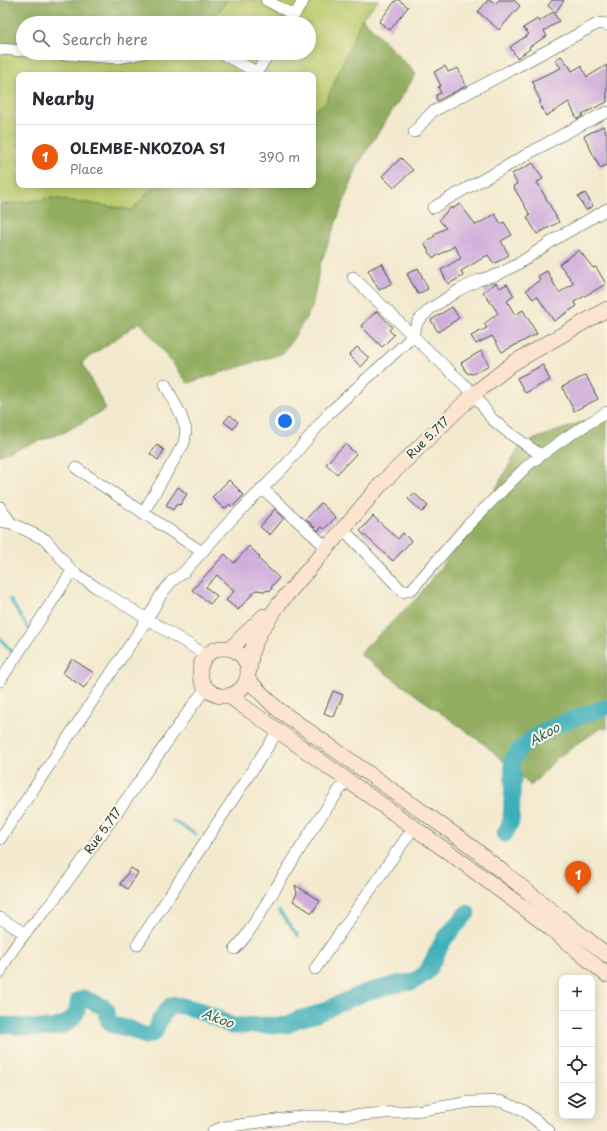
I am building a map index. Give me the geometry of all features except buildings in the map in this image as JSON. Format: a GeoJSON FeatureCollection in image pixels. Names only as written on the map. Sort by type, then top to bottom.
{"type":"FeatureCollection","features":[{"type":"Feature","properties":{"kind":"street"},"geometry":{"type":"LineString","coordinates":[[266,0],[287,16]]}},
{"type":"Feature","properties":{"kind":"street"},"geometry":{"type":"LineString","coordinates":[[293,16],[304,0]]}},
{"type":"Feature","properties":{"kind":"street"},"geometry":{"type":"LineString","coordinates":[[414,132],[432,112],[597,24],[603,23],[607,25]]}},
{"type":"Feature","properties":{"kind":"street"},"geometry":{"type":"LineString","coordinates":[[0,49],[16,50]]}},
{"type":"Feature","properties":{"kind":"street"},"geometry":{"type":"LineString","coordinates":[[234,60],[257,72],[265,60]]}},
{"type":"Feature","properties":{"kind":"street"},"geometry":{"type":"LineString","coordinates":[[433,208],[576,126],[607,112]]}},
{"type":"Feature","properties":{"kind":"street"},"geometry":{"type":"LineString","coordinates":[[0,839],[148,618],[162,593],[172,581],[184,572],[262,488],[285,466],[329,413],[408,341],[418,321],[430,309],[459,290],[479,280],[499,274],[518,264],[557,238],[607,209]]}},
{"type":"Feature","properties":{"kind":"street"},"geometry":{"type":"LineString","coordinates":[[353,276],[474,394],[492,419],[508,433],[541,455]]}},
{"type":"Feature","properties":{"kind":"street","name":"Rue 5.717"},"geometry":{"type":"LineString","coordinates":[[248,675],[252,650],[260,632],[279,604],[382,483],[474,394],[513,363],[607,309]]}},
{"type":"Feature","properties":{"kind":"street"},"geometry":{"type":"LineString","coordinates":[[143,513],[184,443],[186,430],[181,414],[165,384]]}},
{"type":"Feature","properties":{"kind":"street"},"geometry":{"type":"LineString","coordinates":[[343,529],[403,592],[412,589],[466,527],[529,464],[565,438],[607,412]]}},
{"type":"Feature","properties":{"kind":"street"},"geometry":{"type":"LineString","coordinates":[[76,468],[202,552]]}},
{"type":"Feature","properties":{"kind":"street"},"geometry":{"type":"LineString","coordinates":[[262,488],[327,548]]}},
{"type":"Feature","properties":{"kind":"street"},"geometry":{"type":"LineString","coordinates":[[0,507],[6,522],[46,540],[72,571],[206,655]]}},
{"type":"Feature","properties":{"kind":"street"},"geometry":{"type":"LineString","coordinates":[[0,681],[72,571]]}},
{"type":"Feature","properties":{"kind":"street","name":"Rue 5.717"},"geometry":{"type":"LineString","coordinates":[[231,648],[279,604]]}},
{"type":"Feature","properties":{"kind":"street"},"geometry":{"type":"LineString","coordinates":[[218,648],[231,648],[238,652],[247,663],[248,675],[244,687],[237,693],[229,696],[216,695],[206,688],[202,682],[200,668],[202,661],[206,655],[218,648]]}},
{"type":"Feature","properties":{"kind":"street"},"geometry":{"type":"LineString","coordinates":[[248,675],[276,708],[468,844],[607,955]]}},
{"type":"Feature","properties":{"kind":"street","name":"Rue 5.717"},"geometry":{"type":"LineString","coordinates":[[0,973],[4,963],[24,933],[50,905],[147,770],[182,718],[206,688]]}},
{"type":"Feature","properties":{"kind":"street"},"geometry":{"type":"LineString","coordinates":[[229,696],[347,779],[544,923],[607,975]]}},
{"type":"Feature","properties":{"kind":"street"},"geometry":{"type":"LineString","coordinates":[[137,945],[278,731]]}},
{"type":"Feature","properties":{"kind":"street"},"geometry":{"type":"LineString","coordinates":[[235,949],[246,936],[313,828],[347,779]]}},
{"type":"Feature","properties":{"kind":"street"},"geometry":{"type":"LineString","coordinates":[[315,969],[414,828]]}},
{"type":"Feature","properties":{"kind":"street"},"geometry":{"type":"LineString","coordinates":[[0,918],[24,933]]}},
{"type":"Feature","properties":{"kind":"street"},"geometry":{"type":"LineString","coordinates":[[214,1131],[224,1127],[305,1116],[348,1116],[423,1110],[470,1102],[500,1101],[523,1110],[549,1131]]}},
{"type":"Feature","properties":{"kind":"green space"},"geometry":{"type":"Polygon","coordinates":[[[0,0],[227,0],[215,16],[16,16],[16,52],[0,50],[0,0]]]}},
{"type":"Feature","properties":{"kind":"green space"},"geometry":{"type":"Polygon","coordinates":[[[227,0],[379,0],[362,18],[326,103],[316,110],[316,72],[16,72],[16,188],[152,188],[132,210],[53,198],[0,205],[0,50],[16,52],[16,60],[316,60],[316,16],[215,16],[227,0]]]}},
{"type":"Feature","properties":{"kind":"green space"},"geometry":{"type":"Polygon","coordinates":[[[362,18],[416,74],[358,164],[320,265],[312,308],[284,353],[188,383],[140,322],[82,362],[106,409],[65,432],[0,455],[0,205],[53,198],[132,210],[152,188],[316,188],[316,110],[326,102],[362,18]]]}},
{"type":"Feature","properties":{"kind":"green space"},"geometry":{"type":"Polygon","coordinates":[[[607,413],[607,729],[601,728],[558,757],[531,786],[484,744],[359,654],[417,598],[482,513],[521,444],[607,413]]]}},
{"type":"Feature","properties":{"kind":"waterway"},"geometry":{"type":"LineString","coordinates":[[10,599],[29,630]]}},
{"type":"Feature","properties":{"kind":"waterway"},"geometry":{"type":"LineString","coordinates":[[0,638],[12,652]]}},
{"type":"Feature","properties":{"kind":"waterway","name":"Akoo"},"geometry":{"type":"LineString","coordinates":[[505,834],[511,821],[513,778],[512,760],[523,746],[532,739],[552,728],[574,718],[607,707]]}},
{"type":"Feature","properties":{"kind":"waterway"},"geometry":{"type":"LineString","coordinates":[[173,821],[196,834]]}},
{"type":"Feature","properties":{"kind":"waterway"},"geometry":{"type":"LineString","coordinates":[[279,911],[298,936]]}},
{"type":"Feature","properties":{"kind":"waterway","name":"Akoo"},"geometry":{"type":"LineString","coordinates":[[0,1025],[40,1028],[60,1026],[68,1022],[75,1015],[79,1000],[83,998],[102,1006],[107,1010],[108,1020],[113,1025],[131,1029],[145,1036],[154,1033],[163,1014],[172,1005],[199,1010],[232,1026],[287,1025],[298,1019],[314,1015],[363,993],[401,983],[412,982],[419,978],[427,972],[444,939],[467,913]]}},
{"type":"Feature","properties":{"kind":"place","name":"OLEMBE-NKOZOA S1"},"geometry":{"type":"Point","coordinates":[578,894]}}]}
